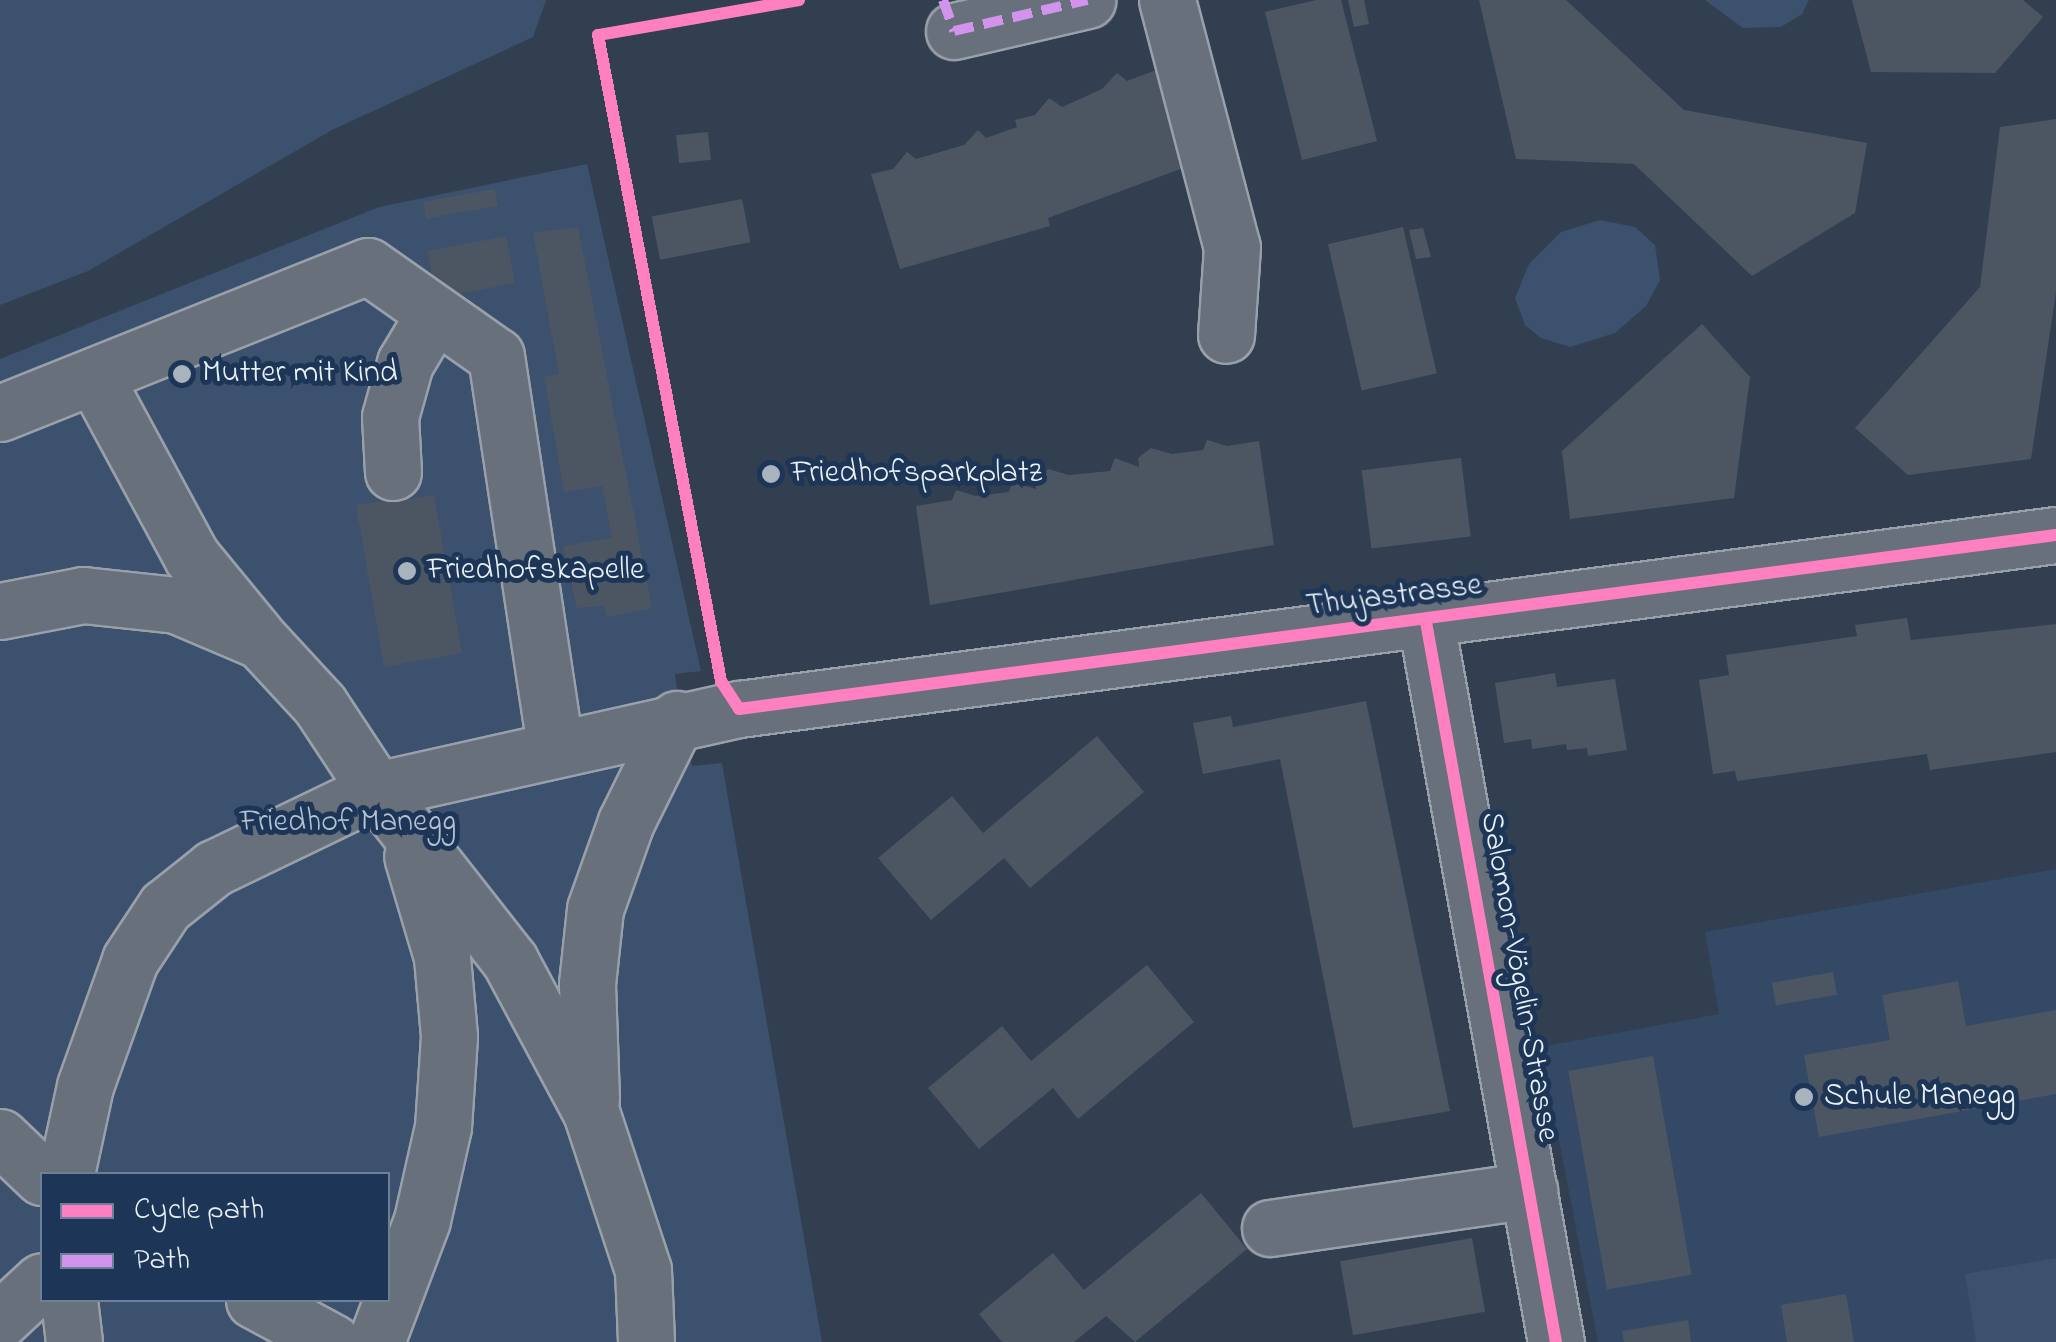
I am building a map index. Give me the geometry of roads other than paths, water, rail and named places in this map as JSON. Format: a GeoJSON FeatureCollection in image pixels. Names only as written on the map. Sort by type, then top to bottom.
{"type":"FeatureCollection","features":[{"type":"Feature","properties":{"kind":"street"},"geometry":{"type":"LineString","coordinates":[[954,31],[1088,0]]}},
{"type":"Feature","properties":{"kind":"street"},"geometry":{"type":"LineString","coordinates":[[1166,0],[1232,247],[1226,335]]}},
{"type":"Feature","properties":{"kind":"street"},"geometry":{"type":"LineString","coordinates":[[0,413],[368,266],[496,356],[554,746]]}},
{"type":"Feature","properties":{"kind":"street"},"geometry":{"type":"LineString","coordinates":[[393,472],[390,417],[406,362],[436,313]]}},
{"type":"Feature","properties":{"kind":"street"},"geometry":{"type":"LineString","coordinates":[[94,376],[192,557],[320,705],[388,806],[510,962],[592,1112],[643,1270],[646,1342]]}},
{"type":"Feature","properties":{"kind":"street","name":"Thujastrasse"},"geometry":{"type":"LineString","coordinates":[[66,1172],[85,1086],[130,960],[165,907],[214,868],[554,746],[739,709],[1426,622],[2056,534]]}},
{"type":"Feature","properties":{"kind":"street"},"geometry":{"type":"LineString","coordinates":[[0,611],[83,595],[176,604],[261,641]]}},
{"type":"Feature","properties":{"kind":"street","name":"Salomon-Vögelin-Strasse"},"geometry":{"type":"LineString","coordinates":[[1426,622],[1556,1342]]}},
{"type":"Feature","properties":{"kind":"street"},"geometry":{"type":"LineString","coordinates":[[592,1112],[587,984],[596,909],[626,822],[676,719]]}},
{"type":"Feature","properties":{"kind":"street"},"geometry":{"type":"LineString","coordinates":[[376,1342],[422,1220],[442,1127],[449,1036],[442,957],[388,806]]}},
{"type":"Feature","properties":{"kind":"street"},"geometry":{"type":"LineString","coordinates":[[0,1137],[40,1175]]}},
{"type":"Feature","properties":{"kind":"street"},"geometry":{"type":"LineString","coordinates":[[1270,1228],[1529,1190]]}},
{"type":"Feature","properties":{"kind":"street"},"geometry":{"type":"LineString","coordinates":[[0,1320],[40,1283]]}},
{"type":"Feature","properties":{"kind":"street"},"geometry":{"type":"LineString","coordinates":[[69,1302],[74,1342]]}},
{"type":"Feature","properties":{"kind":"street"},"geometry":{"type":"LineString","coordinates":[[258,1302],[332,1342]]}},
{"type":"Feature","properties":{"kind":"place","name":"Mutter mit Kind"},"geometry":{"type":"Point","coordinates":[182,374]}},
{"type":"Feature","properties":{"kind":"place","name":"Friedhofsparkplatz"},"geometry":{"type":"Point","coordinates":[771,474]}},
{"type":"Feature","properties":{"kind":"place","name":"Friedhofskapelle"},"geometry":{"type":"Point","coordinates":[407,571]}},
{"type":"Feature","properties":{"kind":"place","name":"Schule Manegg"},"geometry":{"type":"Point","coordinates":[1804,1097]}},
{"type":"Feature","properties":{"kind":"park label","name":"Friedhof Manegg"},"geometry":{"type":"Point","coordinates":[348,823]}}]}
